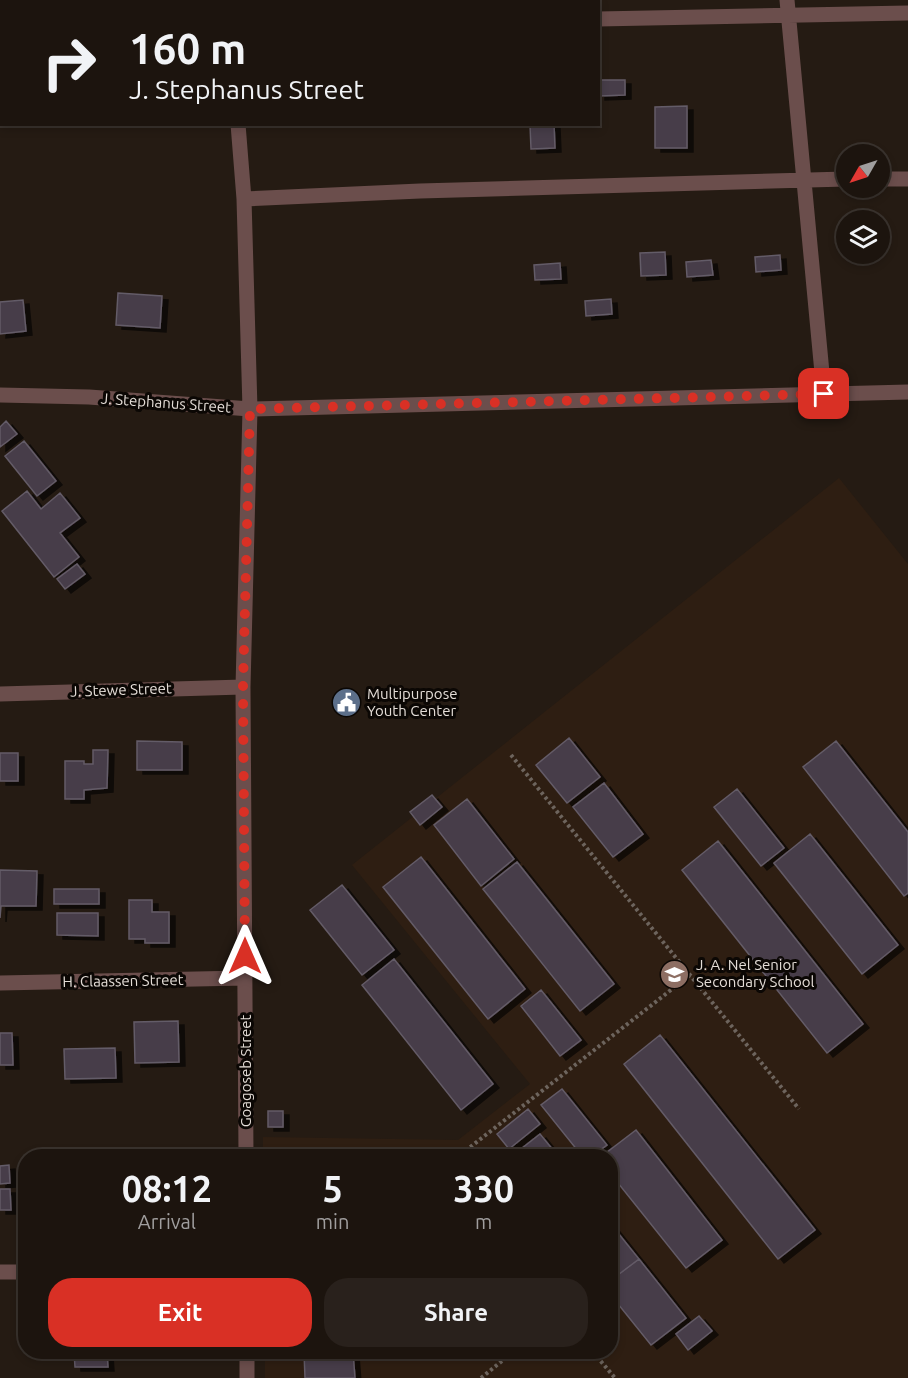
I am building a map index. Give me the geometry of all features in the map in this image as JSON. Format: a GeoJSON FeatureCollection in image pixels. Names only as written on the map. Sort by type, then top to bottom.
{"type":"FeatureCollection","features":[{"type":"Feature","properties":{"kind":"street"},"geometry":{"type":"LineString","coordinates":[[600,19],[788,8],[908,13]]}},
{"type":"Feature","properties":{"kind":"street"},"geometry":{"type":"LineString","coordinates":[[788,8],[802,180],[824,394]]}},
{"type":"Feature","properties":{"kind":"street","name":"Goagoseb Street"},"geometry":{"type":"LineString","coordinates":[[238,126],[244,199],[250,409],[243,687],[246,1149]]}},
{"type":"Feature","properties":{"kind":"street"},"geometry":{"type":"LineString","coordinates":[[244,199],[836,179]]}},
{"type":"Feature","properties":{"kind":"street"},"geometry":{"type":"LineString","coordinates":[[890,179],[908,179]]}},
{"type":"Feature","properties":{"kind":"street","name":"J. Stephanus Street"},"geometry":{"type":"LineString","coordinates":[[0,395],[89,397],[250,409],[908,392]]}},
{"type":"Feature","properties":{"kind":"street","name":"J. Stewe Street"},"geometry":{"type":"LineString","coordinates":[[0,694],[243,687]]}},
{"type":"Feature","properties":{"kind":"street","name":"H. Claassen Street"},"geometry":{"type":"LineString","coordinates":[[0,983],[245,978]]}},
{"type":"Feature","properties":{"kind":"street"},"geometry":{"type":"LineString","coordinates":[[0,1272],[18,1272]]}},
{"type":"Feature","properties":{"kind":"street"},"geometry":{"type":"LineString","coordinates":[[247,1359],[247,1378]]}},
{"type":"Feature","properties":{"kind":"path"},"geometry":{"type":"LineString","coordinates":[[511,755],[799,1109]]}},
{"type":"Feature","properties":{"kind":"path"},"geometry":{"type":"LineString","coordinates":[[468,1149],[690,975]]}},
{"type":"Feature","properties":{"kind":"path"},"geometry":{"type":"LineString","coordinates":[[481,1378],[504,1359]]}},
{"type":"Feature","properties":{"kind":"path"},"geometry":{"type":"LineString","coordinates":[[599,1359],[615,1378]]}},
{"type":"Feature","properties":{"kind":"shaded area","name":"J. A. Nel Senior Secondary School"},"geometry":{"type":"Polygon","coordinates":[[[839,478],[908,564],[908,1378],[265,1378],[265,1359],[618,1359],[618,1149],[263,1149],[263,1137],[458,1140],[530,1084],[352,865],[839,478]]]}},
{"type":"Feature","properties":{"kind":"building"},"geometry":{"type":"Polygon","coordinates":[[[600,80],[625,80],[625,95],[600,96],[600,80]]]}},
{"type":"Feature","properties":{"kind":"building"},"geometry":{"type":"Polygon","coordinates":[[[687,106],[687,148],[655,148],[655,107],[687,106]]]}},
{"type":"Feature","properties":{"kind":"building"},"geometry":{"type":"Polygon","coordinates":[[[530,126],[554,126],[555,148],[531,149],[530,126]]]}},
{"type":"Feature","properties":{"kind":"building"},"geometry":{"type":"Polygon","coordinates":[[[665,252],[666,275],[641,276],[640,253],[665,252]]]}},
{"type":"Feature","properties":{"kind":"building"},"geometry":{"type":"Polygon","coordinates":[[[780,255],[781,270],[756,272],[755,257],[780,255]]]}},
{"type":"Feature","properties":{"kind":"building"},"geometry":{"type":"Polygon","coordinates":[[[711,260],[713,275],[687,277],[686,262],[711,260]]]}},
{"type":"Feature","properties":{"kind":"building"},"geometry":{"type":"Polygon","coordinates":[[[560,263],[561,279],[535,280],[534,265],[560,263]]]}},
{"type":"Feature","properties":{"kind":"building"},"geometry":{"type":"Polygon","coordinates":[[[118,293],[162,296],[160,328],[116,325],[118,293]]]}},
{"type":"Feature","properties":{"kind":"building"},"geometry":{"type":"Polygon","coordinates":[[[611,299],[612,314],[586,316],[585,301],[611,299]]]}},
{"type":"Feature","properties":{"kind":"building"},"geometry":{"type":"Polygon","coordinates":[[[23,300],[26,331],[0,334],[0,302],[23,300]]]}},
{"type":"Feature","properties":{"kind":"building"},"geometry":{"type":"Polygon","coordinates":[[[6,421],[17,434],[0,447],[0,427],[6,421]]]}},
{"type":"Feature","properties":{"kind":"building"},"geometry":{"type":"Polygon","coordinates":[[[24,441],[56,481],[37,496],[5,456],[24,441]]]}},
{"type":"Feature","properties":{"kind":"building"},"geometry":{"type":"Polygon","coordinates":[[[27,491],[41,509],[60,493],[80,518],[60,533],[79,557],[54,577],[2,511],[27,491]]]}},
{"type":"Feature","properties":{"kind":"building"},"geometry":{"type":"Polygon","coordinates":[[[77,564],[85,574],[65,589],[57,579],[77,564]]]}},
{"type":"Feature","properties":{"kind":"building"},"geometry":{"type":"Polygon","coordinates":[[[569,738],[600,777],[567,803],[536,765],[569,738]]]}},
{"type":"Feature","properties":{"kind":"building"},"geometry":{"type":"Polygon","coordinates":[[[137,741],[182,742],[182,770],[137,770],[137,741]]]}},
{"type":"Feature","properties":{"kind":"building"},"geometry":{"type":"Polygon","coordinates":[[[836,741],[908,832],[908,893],[904,896],[803,767],[836,741]]]}},
{"type":"Feature","properties":{"kind":"building"},"geometry":{"type":"Polygon","coordinates":[[[93,750],[108,750],[107,788],[84,790],[84,799],[65,799],[65,761],[84,761],[84,764],[93,764],[93,750]]]}},
{"type":"Feature","properties":{"kind":"building"},"geometry":{"type":"Polygon","coordinates":[[[0,753],[18,753],[18,781],[0,781],[0,753]]]}},
{"type":"Feature","properties":{"kind":"building"},"geometry":{"type":"Polygon","coordinates":[[[604,783],[643,834],[613,857],[573,807],[604,783]]]}},
{"type":"Feature","properties":{"kind":"building"},"geometry":{"type":"Polygon","coordinates":[[[737,789],[784,848],[761,866],[714,807],[737,789]]]}},
{"type":"Feature","properties":{"kind":"building"},"geometry":{"type":"Polygon","coordinates":[[[432,795],[442,807],[420,825],[410,812],[432,795]]]}},
{"type":"Feature","properties":{"kind":"building"},"geometry":{"type":"Polygon","coordinates":[[[467,799],[514,859],[481,886],[434,825],[467,799]]]}},
{"type":"Feature","properties":{"kind":"building"},"geometry":{"type":"Polygon","coordinates":[[[810,834],[898,945],[862,974],[774,863],[810,834]]]}},
{"type":"Feature","properties":{"kind":"building"},"geometry":{"type":"Polygon","coordinates":[[[718,841],[863,1024],[827,1053],[682,870],[718,841]]]}},
{"type":"Feature","properties":{"kind":"building"},"geometry":{"type":"Polygon","coordinates":[[[421,857],[525,989],[488,1019],[383,887],[421,857]]]}},
{"type":"Feature","properties":{"kind":"building"},"geometry":{"type":"Polygon","coordinates":[[[517,862],[614,984],[580,1011],[483,889],[517,862]]]}},
{"type":"Feature","properties":{"kind":"building"},"geometry":{"type":"Polygon","coordinates":[[[0,870],[37,871],[36,906],[1,906],[0,918],[0,870]]]}},
{"type":"Feature","properties":{"kind":"building"},"geometry":{"type":"Polygon","coordinates":[[[342,885],[394,950],[362,975],[310,910],[342,885]]]}},
{"type":"Feature","properties":{"kind":"building"},"geometry":{"type":"Polygon","coordinates":[[[54,889],[99,889],[99,904],[54,904],[54,889]]]}},
{"type":"Feature","properties":{"kind":"building"},"geometry":{"type":"Polygon","coordinates":[[[129,900],[152,900],[152,912],[169,912],[169,943],[145,943],[145,939],[129,939],[129,900]]]}},
{"type":"Feature","properties":{"kind":"building"},"geometry":{"type":"Polygon","coordinates":[[[57,913],[98,913],[98,936],[57,935],[57,913]]]}},
{"type":"Feature","properties":{"kind":"building"},"geometry":{"type":"Polygon","coordinates":[[[394,959],[493,1084],[461,1110],[362,985],[394,959]]]}},
{"type":"Feature","properties":{"kind":"building"},"geometry":{"type":"Polygon","coordinates":[[[541,990],[581,1040],[560,1056],[521,1006],[541,990]]]}},
{"type":"Feature","properties":{"kind":"building"},"geometry":{"type":"Polygon","coordinates":[[[178,1021],[179,1062],[135,1063],[134,1022],[178,1021]]]}},
{"type":"Feature","properties":{"kind":"building"},"geometry":{"type":"Polygon","coordinates":[[[0,1033],[12,1033],[13,1065],[0,1065],[0,1033]]]}},
{"type":"Feature","properties":{"kind":"building"},"geometry":{"type":"Polygon","coordinates":[[[660,1035],[815,1230],[778,1259],[624,1064],[660,1035]]]}},
{"type":"Feature","properties":{"kind":"building"},"geometry":{"type":"Polygon","coordinates":[[[115,1048],[116,1078],[65,1079],[64,1049],[115,1048]]]}},
{"type":"Feature","properties":{"kind":"building"},"geometry":{"type":"Polygon","coordinates":[[[562,1089],[607,1145],[602,1149],[576,1149],[541,1105],[562,1089]]]}},
{"type":"Feature","properties":{"kind":"building"},"geometry":{"type":"Polygon","coordinates":[[[528,1109],[540,1124],[509,1149],[497,1134],[528,1109]]]}},
{"type":"Feature","properties":{"kind":"building"},"geometry":{"type":"Polygon","coordinates":[[[268,1111],[283,1111],[283,1127],[268,1127],[268,1111]]]}},
{"type":"Feature","properties":{"kind":"building"},"geometry":{"type":"Polygon","coordinates":[[[636,1130],[722,1240],[686,1268],[618,1183],[618,1149],[611,1149],[636,1130]]]}},
{"type":"Feature","properties":{"kind":"building"},"geometry":{"type":"Polygon","coordinates":[[[540,1134],[552,1149],[521,1149],[540,1134]]]}},
{"type":"Feature","properties":{"kind":"building"},"geometry":{"type":"Polygon","coordinates":[[[9,1165],[10,1183],[0,1184],[0,1166],[9,1165]]]}},
{"type":"Feature","properties":{"kind":"building"},"geometry":{"type":"Polygon","coordinates":[[[0,1189],[10,1189],[11,1210],[0,1210],[0,1189]]]}},
{"type":"Feature","properties":{"kind":"building"},"geometry":{"type":"Polygon","coordinates":[[[618,1233],[639,1259],[618,1275],[618,1233]]]}},
{"type":"Feature","properties":{"kind":"building"},"geometry":{"type":"Polygon","coordinates":[[[639,1259],[686,1318],[651,1345],[618,1304],[618,1275],[639,1259]]]}},
{"type":"Feature","properties":{"kind":"building"},"geometry":{"type":"Polygon","coordinates":[[[699,1316],[712,1331],[688,1350],[676,1334],[699,1316]]]}},
{"type":"Feature","properties":{"kind":"building"},"geometry":{"type":"Polygon","coordinates":[[[74,1359],[107,1359],[108,1367],[75,1367],[74,1359]]]}},
{"type":"Feature","properties":{"kind":"building"},"geometry":{"type":"Polygon","coordinates":[[[304,1359],[354,1359],[355,1378],[305,1378],[304,1359]]]}},
{"type":"Feature","properties":{"kind":"place","name":"Multipurpose Youth Center"},"geometry":{"type":"Point","coordinates":[346,703]}},
{"type":"Feature","properties":{"kind":"place","name":"J. A. Nel Senior Secondary School"},"geometry":{"type":"Point","coordinates":[675,974]}},
{"type":"Feature","properties":{"kind":"route"},"geometry":{"type":"LineString","coordinates":[[245,956],[243,687],[250,409],[824,394]]}}]}
